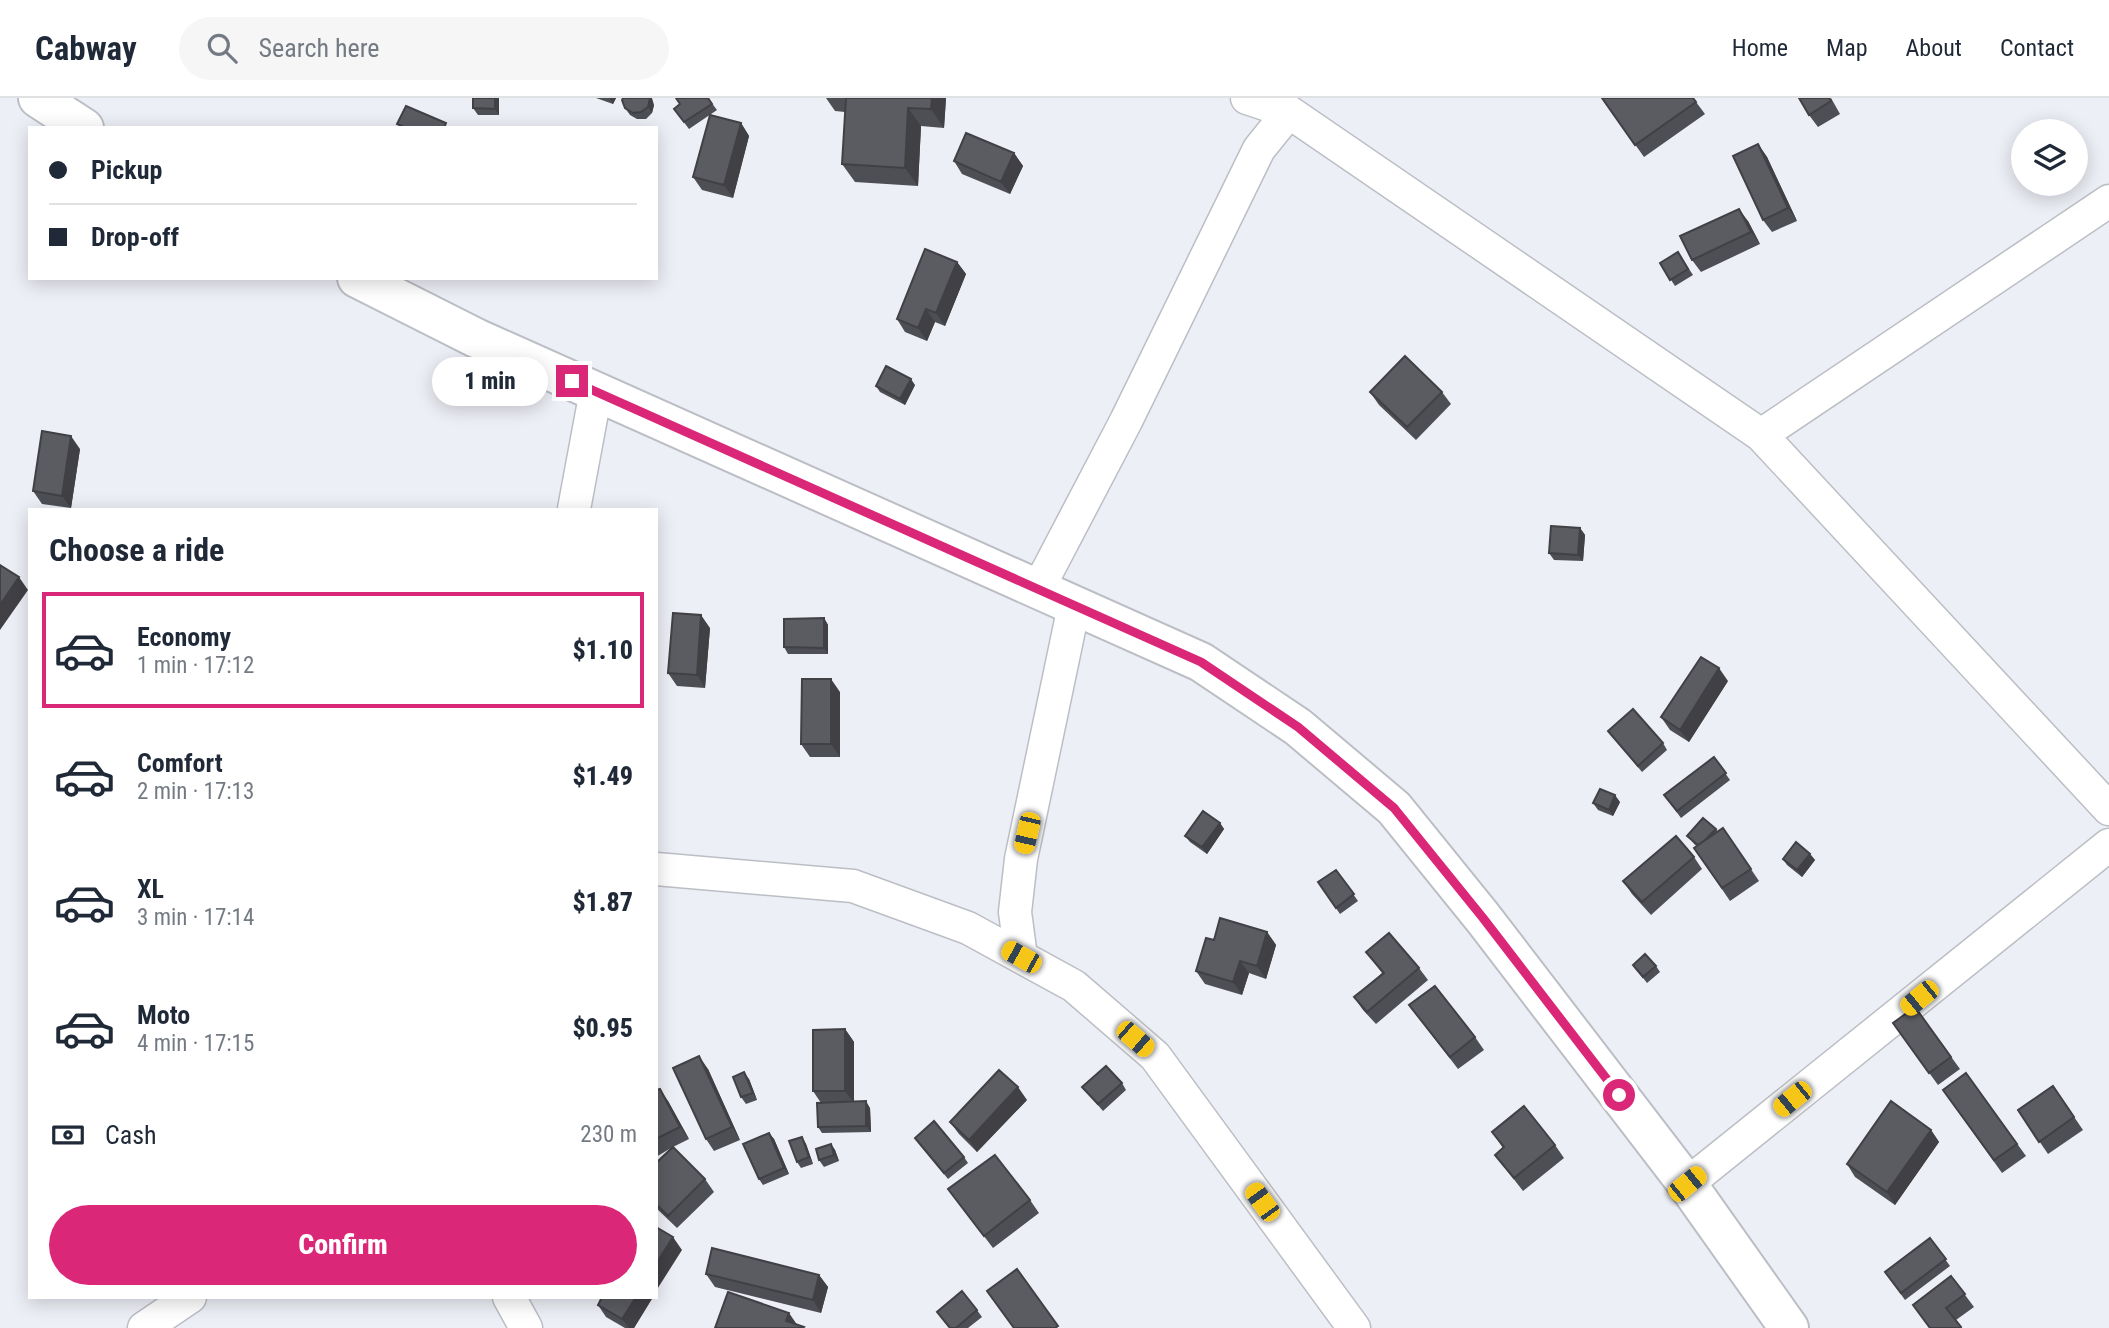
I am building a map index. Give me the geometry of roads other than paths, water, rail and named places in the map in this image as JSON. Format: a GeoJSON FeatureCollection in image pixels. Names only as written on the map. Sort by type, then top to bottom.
{"type":"FeatureCollection","features":[{"type":"Feature","properties":{"kind":"street"},"geometry":{"type":"LineString","coordinates":[[38,98],[82,126]]}},
{"type":"Feature","properties":{"kind":"street"},"geometry":{"type":"LineString","coordinates":[[1247,98],[1289,113],[1762,435],[2109,809]]}},
{"type":"Feature","properties":{"kind":"street"},"geometry":{"type":"LineString","coordinates":[[1038,589],[1126,421],[1259,149],[1289,113]]}},
{"type":"Feature","properties":{"kind":"street"},"geometry":{"type":"LineString","coordinates":[[1762,435],[2109,201]]}},
{"type":"Feature","properties":{"kind":"street"},"geometry":{"type":"LineString","coordinates":[[360,280],[476,338],[1201,662],[1298,727],[1394,808],[1483,918],[1687,1184],[1789,1328]]}},
{"type":"Feature","properties":{"kind":"street"},"geometry":{"type":"LineString","coordinates":[[574,508],[596,391]]}},
{"type":"Feature","properties":{"kind":"street"},"geometry":{"type":"LineString","coordinates":[[1021,957],[1015,912],[1021,859],[1074,606]]}},
{"type":"Feature","properties":{"kind":"street"},"geometry":{"type":"LineString","coordinates":[[1687,1184],[2109,845]]}},
{"type":"Feature","properties":{"kind":"street"},"geometry":{"type":"LineString","coordinates":[[658,869],[853,886],[968,928],[1074,986],[1155,1056],[1354,1328]]}},
{"type":"Feature","properties":{"kind":"street"},"geometry":{"type":"LineString","coordinates":[[144,1328],[187,1299]]}},
{"type":"Feature","properties":{"kind":"street"},"geometry":{"type":"LineString","coordinates":[[510,1299],[526,1328]]}}]}
